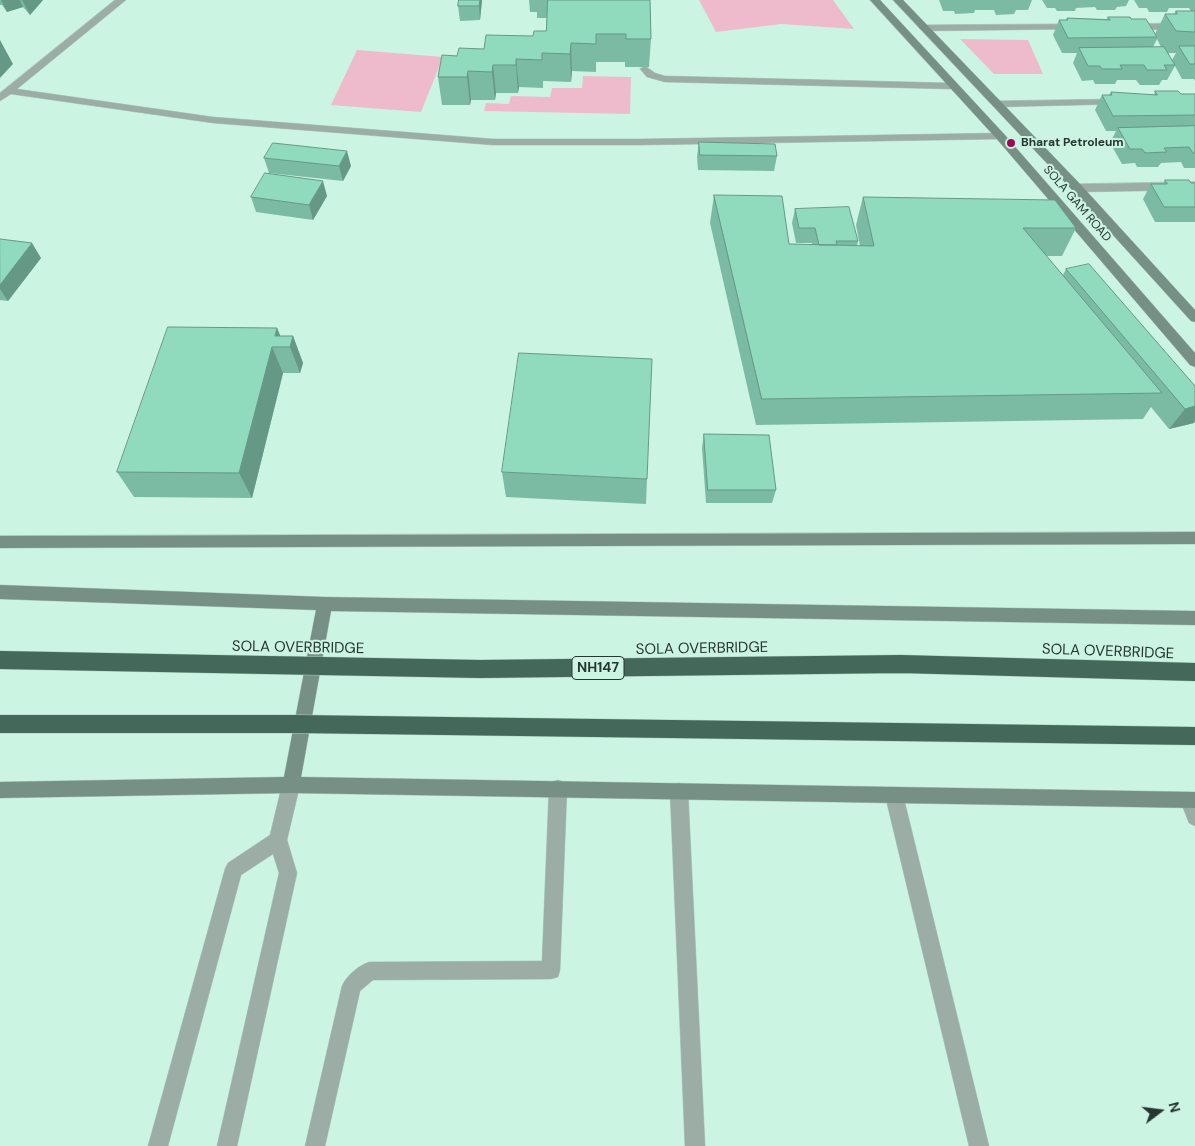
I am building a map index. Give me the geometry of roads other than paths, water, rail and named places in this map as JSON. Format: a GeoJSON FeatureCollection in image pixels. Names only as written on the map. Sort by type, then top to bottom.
{"type":"FeatureCollection","features":[{"type":"Feature","properties":{"kind":"highway","name":"SOLA OVERBRIDGE"},"geometry":{"type":"LineString","coordinates":[[0,660],[480,669],[901,664],[1195,672]]}},
{"type":"Feature","properties":{"kind":"highway"},"geometry":{"type":"LineString","coordinates":[[0,724],[296,724],[1195,736]]}},
{"type":"Feature","properties":{"kind":"street"},"geometry":{"type":"LineString","coordinates":[[0,98],[121,0]]}},
{"type":"Feature","properties":{"kind":"street","name":"SOLA GAM ROAD"},"geometry":{"type":"LineString","coordinates":[[874,0],[951,86],[1000,136],[1195,362]]}},
{"type":"Feature","properties":{"kind":"street","name":"SOLA GAM ROAD"},"geometry":{"type":"LineString","coordinates":[[898,0],[1077,188],[1195,318]]}},
{"type":"Feature","properties":{"kind":"street"},"geometry":{"type":"LineString","coordinates":[[1126,27],[1195,26]]}},
{"type":"Feature","properties":{"kind":"street"},"geometry":{"type":"LineString","coordinates":[[924,28],[1086,27]]}},
{"type":"Feature","properties":{"kind":"street"},"geometry":{"type":"LineString","coordinates":[[645,69],[651,75],[665,79],[951,86]]}},
{"type":"Feature","properties":{"kind":"street"},"geometry":{"type":"LineString","coordinates":[[9,91],[213,120],[492,142],[1000,136]]}},
{"type":"Feature","properties":{"kind":"street"},"geometry":{"type":"LineString","coordinates":[[997,104],[1128,102]]}},
{"type":"Feature","properties":{"kind":"street"},"geometry":{"type":"LineString","coordinates":[[1077,188],[1195,186]]}},
{"type":"Feature","properties":{"kind":"street"},"geometry":{"type":"LineString","coordinates":[[0,542],[1195,538]]}},
{"type":"Feature","properties":{"kind":"street"},"geometry":{"type":"LineString","coordinates":[[1,589],[325,604],[1195,618]]}},
{"type":"Feature","properties":{"kind":"street"},"geometry":{"type":"LineString","coordinates":[[227,1146],[288,873],[278,840],[291,786],[325,604]]}},
{"type":"Feature","properties":{"kind":"street"},"geometry":{"type":"LineString","coordinates":[[0,790],[291,786],[558,788],[1192,800],[1195,817]]}},
{"type":"Feature","properties":{"kind":"street"},"geometry":{"type":"LineString","coordinates":[[315,1146],[352,986],[369,971],[550,970],[558,788]]}},
{"type":"Feature","properties":{"kind":"street"},"geometry":{"type":"LineString","coordinates":[[679,791],[695,1146]]}},
{"type":"Feature","properties":{"kind":"street"},"geometry":{"type":"LineString","coordinates":[[894,795],[979,1146]]}},
{"type":"Feature","properties":{"kind":"street"},"geometry":{"type":"LineString","coordinates":[[158,1146],[234,869],[278,840]]}},
{"type":"Feature","properties":{"kind":"place","name":"Bharat Petroleum"},"geometry":{"type":"Point","coordinates":[1011,143]}}]}
